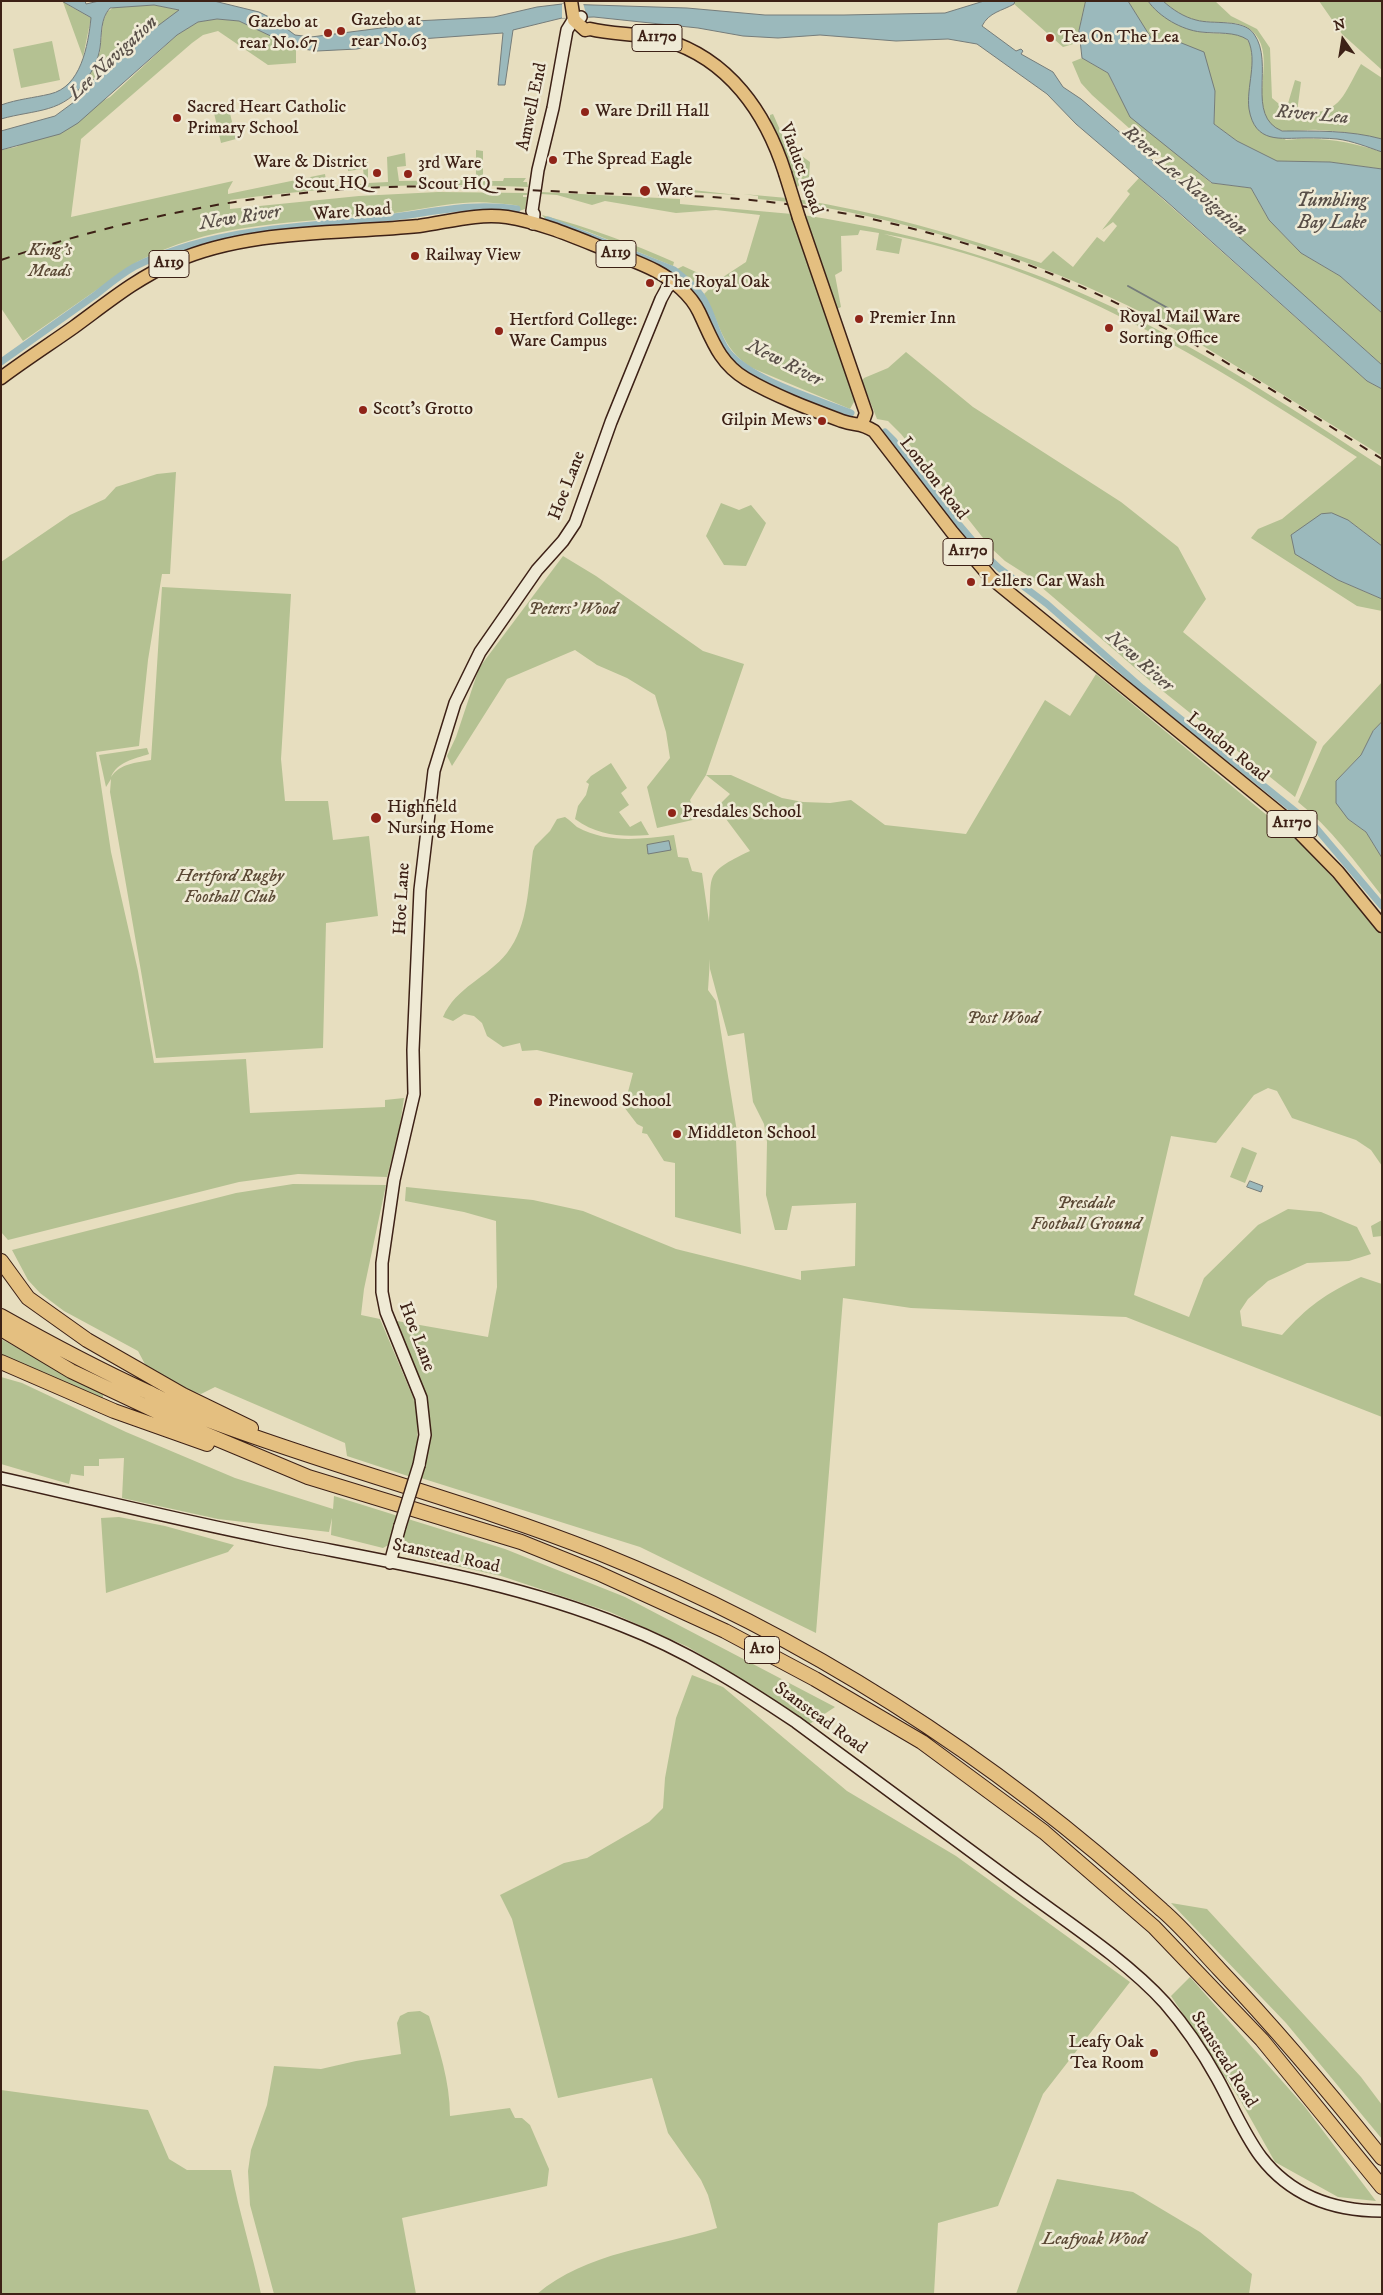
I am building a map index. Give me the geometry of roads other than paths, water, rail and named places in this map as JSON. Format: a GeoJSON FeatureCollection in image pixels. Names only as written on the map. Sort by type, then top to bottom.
{"type":"FeatureCollection","features":[{"type":"Feature","properties":{"kind":"highway"},"geometry":{"type":"LineString","coordinates":[[1,1261],[28,1298],[87,1340],[183,1395],[316,1460]]}},
{"type":"Feature","properties":{"kind":"highway","name":"A10"},"geometry":{"type":"LineString","coordinates":[[1,1316],[78,1359],[202,1418],[316,1460],[524,1524],[604,1555],[733,1612],[826,1663],[933,1728],[1055,1818],[1166,1913],[1274,2027],[1382,2158]]}},
{"type":"Feature","properties":{"kind":"highway","name":"A10"},"geometry":{"type":"LineString","coordinates":[[1,1329],[71,1371],[198,1431],[308,1477],[521,1542],[598,1573],[725,1631],[815,1679],[922,1742],[1044,1832],[1154,1927],[1262,2040],[1382,2188]]}},
{"type":"Feature","properties":{"kind":"highway"},"geometry":{"type":"LineString","coordinates":[[1,1362],[114,1411],[308,1477]]}},
{"type":"Feature","properties":{"kind":"main road"},"geometry":{"type":"LineString","coordinates":[[574,2],[578,19]]}},
{"type":"Feature","properties":{"kind":"main road","name":"Viaduct Road"},"geometry":{"type":"LineString","coordinates":[[578,19],[582,29],[664,40],[698,55],[718,68],[736,85],[757,110],[773,140],[866,413],[862,424]]}},
{"type":"Feature","properties":{"kind":"main road","name":"Amwell End"},"geometry":{"type":"LineString","coordinates":[[532,217],[540,158],[553,108],[567,30],[578,19]]}},
{"type":"Feature","properties":{"kind":"main road","name":"Ware Road"},"geometry":{"type":"LineString","coordinates":[[1,378],[139,280],[177,260],[197,253],[247,242],[306,234],[419,226],[480,216],[517,220],[532,217]]}},
{"type":"Feature","properties":{"kind":"main road","name":"London Road"},"geometry":{"type":"LineString","coordinates":[[532,217],[657,271],[673,282],[691,300],[698,311],[718,355],[746,379],[772,392],[844,421],[862,424],[874,431],[952,532],[996,582],[1284,817],[1338,872],[1382,926]]}},
{"type":"Feature","properties":{"kind":"main road","name":"Hoe Lane"},"geometry":{"type":"LineString","coordinates":[[390,1563],[419,1465],[425,1435],[421,1398],[386,1312],[382,1292],[382,1263],[394,1180],[414,1094],[413,1050],[420,890],[434,771],[455,703],[480,652],[537,570],[563,541],[575,523],[614,415],[661,299],[673,282]]}},
{"type":"Feature","properties":{"kind":"main road","name":"Stanstead Road"},"geometry":{"type":"LineString","coordinates":[[1,1478],[255,1535],[471,1579],[537,1596],[593,1614],[660,1642],[719,1672],[796,1722],[1061,1917],[1153,1990],[1181,2023],[1202,2053],[1260,2156],[1281,2178],[1313,2198],[1337,2208],[1382,2212]]}},
{"type":"Feature","properties":{"kind":"water","name":"Lee Navigation"},"geometry":{"type":"Polygon","coordinates":[[[62,1],[85,1],[86,4],[99,1],[214,1],[259,12],[275,20],[295,35],[311,37],[397,26],[415,21],[494,17],[537,7],[562,4],[687,8],[765,15],[844,15],[945,13],[984,1],[1015,1],[1014,4],[988,18],[982,26],[1016,51],[1021,49],[1023,51],[1021,54],[1053,72],[1063,87],[1081,99],[1181,185],[1382,365],[1382,389],[1367,381],[1165,200],[1076,124],[1047,94],[977,44],[948,39],[896,41],[820,35],[778,38],[743,36],[698,28],[594,17],[562,18],[513,30],[505,85],[498,85],[503,33],[393,41],[357,49],[317,51],[296,48],[239,21],[217,19],[198,22],[177,35],[78,123],[60,134],[1,150],[1,131],[55,116],[74,102],[108,63],[179,10],[154,5],[110,8],[104,17],[97,61],[89,76],[77,91],[59,105],[1,119],[1,105],[61,90],[76,74],[85,53],[91,18],[62,1]]]}},
{"type":"Feature","properties":{"kind":"water","name":"Tumbling Bay Lake"},"geometry":{"type":"Polygon","coordinates":[[[1086,1],[1128,1],[1153,41],[1169,38],[1204,52],[1215,91],[1214,124],[1237,141],[1277,161],[1330,162],[1382,169],[1382,313],[1340,276],[1301,253],[1269,220],[1251,188],[1212,183],[1130,117],[1108,73],[1082,58],[1079,31],[1086,1]]]}},
{"type":"Feature","properties":{"kind":"water"},"geometry":{"type":"Polygon","coordinates":[[[1148,1],[1163,1],[1187,17],[1196,20],[1243,26],[1254,34],[1260,46],[1262,59],[1262,101],[1265,114],[1271,124],[1282,131],[1357,134],[1382,139],[1382,152],[1337,139],[1278,138],[1263,134],[1252,120],[1249,109],[1252,57],[1248,40],[1232,34],[1186,29],[1158,12],[1148,1]]]}},
{"type":"Feature","properties":{"kind":"water"},"geometry":{"type":"Polygon","coordinates":[[[1332,513],[1348,520],[1382,546],[1382,599],[1338,580],[1295,554],[1291,535],[1321,514],[1332,513]]]}},
{"type":"Feature","properties":{"kind":"water"},"geometry":{"type":"Polygon","coordinates":[[[1382,722],[1382,858],[1366,832],[1348,819],[1336,803],[1336,781],[1361,755],[1373,731],[1382,722]]]}},
{"type":"Feature","properties":{"kind":"water"},"geometry":{"type":"Polygon","coordinates":[[[669,841],[671,850],[648,854],[647,845],[669,841]]]}},
{"type":"Feature","properties":{"kind":"water"},"geometry":{"type":"Polygon","coordinates":[[[1250,1181],[1263,1186],[1261,1192],[1247,1187],[1250,1181]]]}},
{"type":"Feature","properties":{"kind":"waterway","name":"New River"},"geometry":{"type":"LineString","coordinates":[[1,362],[129,270],[164,254],[195,244],[257,231],[385,218],[467,207],[517,209]]}},
{"type":"Feature","properties":{"kind":"waterway","name":"New River"},"geometry":{"type":"LineString","coordinates":[[548,220],[674,270],[701,295],[724,347],[738,362],[767,380],[851,413]]}},
{"type":"Feature","properties":{"kind":"waterway"},"geometry":{"type":"LineString","coordinates":[[1128,286],[1184,317],[1198,322]]}},
{"type":"Feature","properties":{"kind":"waterway","name":"New River"},"geometry":{"type":"LineString","coordinates":[[885,432],[984,554],[999,568],[1047,604],[1142,688],[1316,828],[1382,906]]}},
{"type":"Feature","properties":{"kind":"railway"},"geometry":{"type":"LineString","coordinates":[[1,260],[48,245],[143,220],[240,201],[337,190],[386,187],[488,188],[708,197],[755,200],[811,208],[878,220],[943,237],[1008,257],[1084,288],[1128,309],[1215,356],[1382,459]]}},
{"type":"Feature","properties":{"kind":"place","name":"Gazebo at rear No.63"},"geometry":{"type":"Point","coordinates":[341,31]}},
{"type":"Feature","properties":{"kind":"place","name":"Gazebo at rear No.67"},"geometry":{"type":"Point","coordinates":[328,33]}},
{"type":"Feature","properties":{"kind":"place","name":"Tea On The Lea"},"geometry":{"type":"Point","coordinates":[1050,38]}},
{"type":"Feature","properties":{"kind":"place","name":"Ware Drill Hall"},"geometry":{"type":"Point","coordinates":[585,112]}},
{"type":"Feature","properties":{"kind":"place","name":"Sacred Heart Catholic Primary School"},"geometry":{"type":"Point","coordinates":[177,118]}},
{"type":"Feature","properties":{"kind":"place","name":"The Spread Eagle"},"geometry":{"type":"Point","coordinates":[553,160]}},
{"type":"Feature","properties":{"kind":"place","name":"Ware & District Scout HQ"},"geometry":{"type":"Point","coordinates":[377,173]}},
{"type":"Feature","properties":{"kind":"place","name":"3rd Ware Scout HQ"},"geometry":{"type":"Point","coordinates":[408,174]}},
{"type":"Feature","properties":{"kind":"place","name":"Ware"},"geometry":{"type":"Point","coordinates":[645,191]}},
{"type":"Feature","properties":{"kind":"place","name":"Railway View"},"geometry":{"type":"Point","coordinates":[415,256]}},
{"type":"Feature","properties":{"kind":"place","name":"The Royal Oak"},"geometry":{"type":"Point","coordinates":[650,283]}},
{"type":"Feature","properties":{"kind":"place","name":"Premier Inn"},"geometry":{"type":"Point","coordinates":[859,319]}},
{"type":"Feature","properties":{"kind":"place","name":"Royal Mail Ware Sorting Office"},"geometry":{"type":"Point","coordinates":[1109,328]}},
{"type":"Feature","properties":{"kind":"place","name":"Hertford College: Ware Campus"},"geometry":{"type":"Point","coordinates":[499,331]}},
{"type":"Feature","properties":{"kind":"place","name":"Scott's Grotto"},"geometry":{"type":"Point","coordinates":[363,410]}},
{"type":"Feature","properties":{"kind":"place","name":"Gilpin Mews"},"geometry":{"type":"Point","coordinates":[822,421]}},
{"type":"Feature","properties":{"kind":"place","name":"Lellers Car Wash"},"geometry":{"type":"Point","coordinates":[971,582]}},
{"type":"Feature","properties":{"kind":"place","name":"Presdales School"},"geometry":{"type":"Point","coordinates":[672,813]}},
{"type":"Feature","properties":{"kind":"place","name":"Highfield Nursing Home"},"geometry":{"type":"Point","coordinates":[376,818]}},
{"type":"Feature","properties":{"kind":"place","name":"Pinewood School"},"geometry":{"type":"Point","coordinates":[538,1102]}},
{"type":"Feature","properties":{"kind":"place","name":"Middleton School"},"geometry":{"type":"Point","coordinates":[677,1134]}},
{"type":"Feature","properties":{"kind":"place","name":"Leafy Oak Tea Room"},"geometry":{"type":"Point","coordinates":[1154,2053]}},
{"type":"Feature","properties":{"kind":"water label","name":"River Lea"},"geometry":{"type":"Point","coordinates":[1312,116]}},
{"type":"Feature","properties":{"kind":"water label","name":"River Lee Navigation"},"geometry":{"type":"Point","coordinates":[1184,182]}},
{"type":"Feature","properties":{"kind":"park label","name":"King's Meads"},"geometry":{"type":"Point","coordinates":[50,261]}},
{"type":"Feature","properties":{"kind":"park label","name":"Peters' Wood"},"geometry":{"type":"Point","coordinates":[573,610]}},
{"type":"Feature","properties":{"kind":"park label","name":"Hertford Rugby Football Club"},"geometry":{"type":"Point","coordinates":[230,888]}},
{"type":"Feature","properties":{"kind":"park label","name":"Post Wood"},"geometry":{"type":"Point","coordinates":[1003,1019]}},
{"type":"Feature","properties":{"kind":"park label","name":"Presdale Football Ground"},"geometry":{"type":"Point","coordinates":[1086,1214]}},
{"type":"Feature","properties":{"kind":"park label","name":"Leafyoak Wood"},"geometry":{"type":"Point","coordinates":[1094,2240]}}]}
